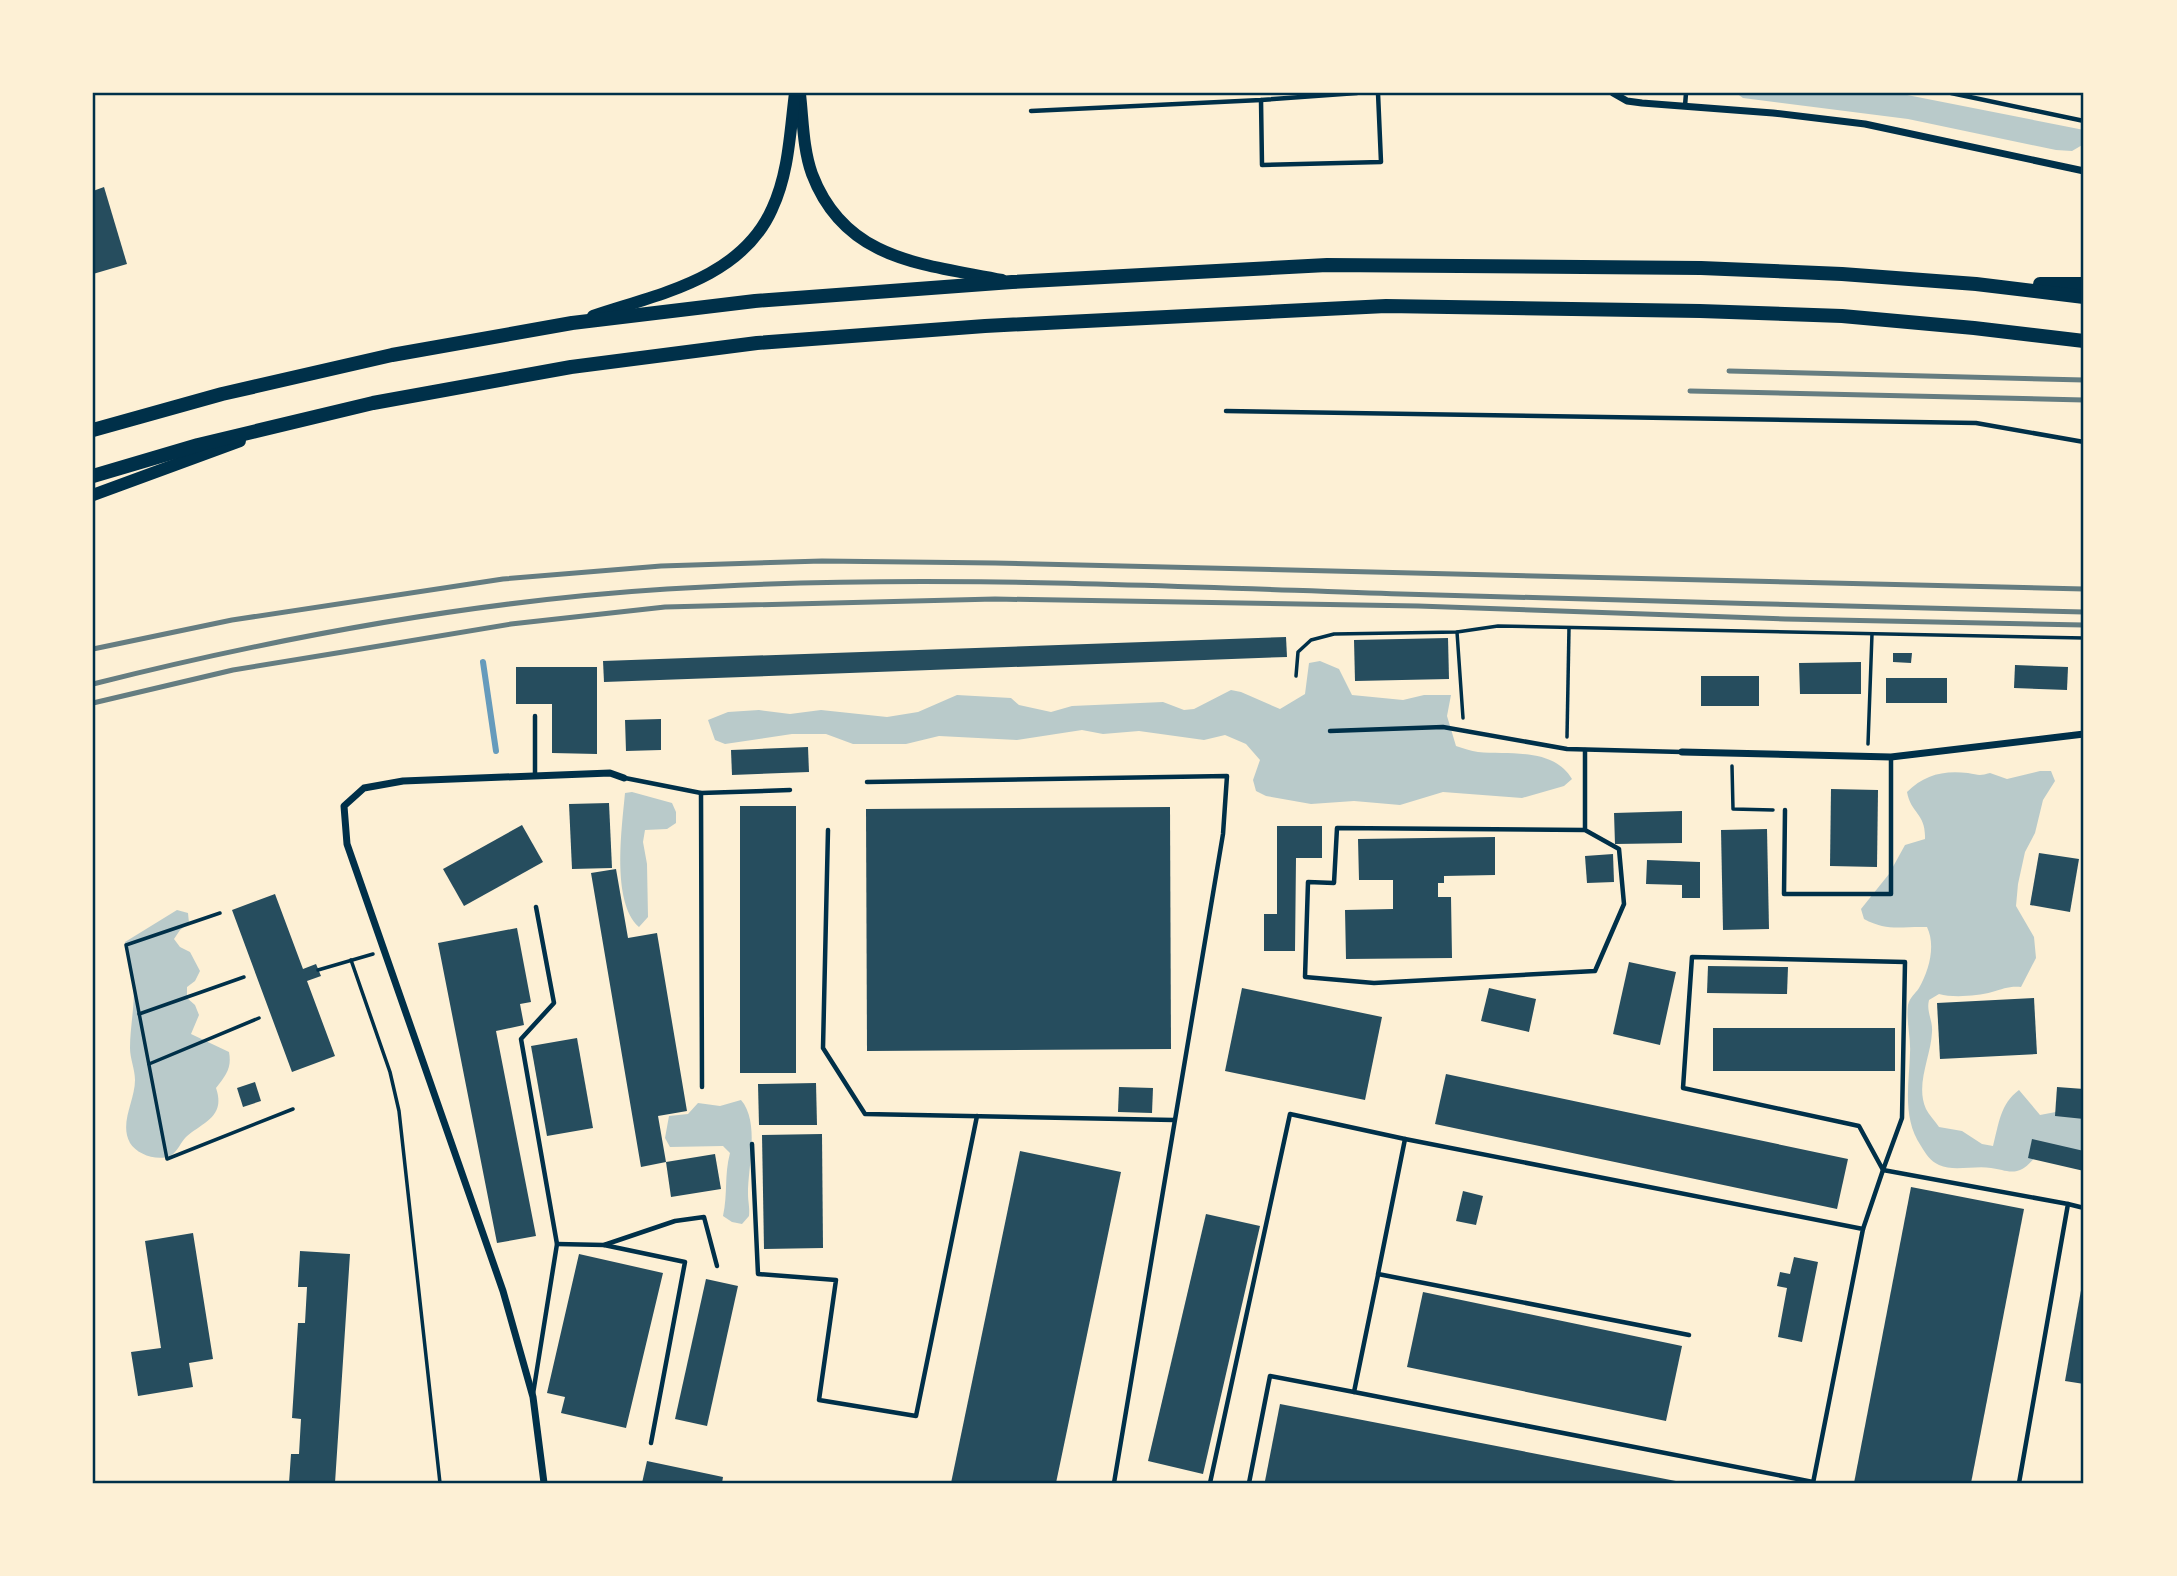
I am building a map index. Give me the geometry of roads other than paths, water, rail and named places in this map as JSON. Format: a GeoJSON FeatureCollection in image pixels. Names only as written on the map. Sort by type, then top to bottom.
{"type":"FeatureCollection","features":[{"type":"Feature","properties":{"kind":"main road"},"geometry":{"type":"LineString","coordinates":[[798,93],[805,147],[812,174],[826,201],[844,224],[865,243],[898,259],[1012,282]]}},
{"type":"Feature","properties":{"kind":"main road"},"geometry":{"type":"LineString","coordinates":[[572,323],[697,281],[732,260],[756,237],[772,209],[783,177],[798,93]]}},
{"type":"Feature","properties":{"kind":"main road"},"geometry":{"type":"LineString","coordinates":[[93,430],[222,394],[392,355],[572,323],[755,301],[1012,282],[1327,265],[1701,268],[1842,274],[1976,284],[2084,297]]}},
{"type":"Feature","properties":{"kind":"main road"},"geometry":{"type":"LineString","coordinates":[[1976,284],[2084,284]]}},
{"type":"Feature","properties":{"kind":"main road"},"geometry":{"type":"LineString","coordinates":[[93,476],[198,445],[302,419],[373,403],[571,367],[757,343],[985,326],[1385,306],[1842,316],[2084,341]]}},
{"type":"Feature","properties":{"kind":"main road"},"geometry":{"type":"LineString","coordinates":[[93,495],[302,419]]}},
{"type":"Feature","properties":{"kind":"street"},"geometry":{"type":"LineString","coordinates":[[1613,93],[1627,101],[1866,124],[2084,171]]}},
{"type":"Feature","properties":{"kind":"street"},"geometry":{"type":"LineString","coordinates":[[1682,752],[1891,757],[2084,734]]}},
{"type":"Feature","properties":{"kind":"street"},"geometry":{"type":"LineString","coordinates":[[544,1483],[533,1397],[503,1290],[347,844],[344,806],[364,788],[403,781],[610,773],[624,778]]}},
{"type":"Feature","properties":{"kind":"lane"},"geometry":{"type":"LineString","coordinates":[[1031,111],[1357,93]]}},
{"type":"Feature","properties":{"kind":"lane"},"geometry":{"type":"LineString","coordinates":[[1261,100],[1262,165],[1381,162],[1378,93]]}},
{"type":"Feature","properties":{"kind":"lane"},"geometry":{"type":"LineString","coordinates":[[1685,106],[1686,93]]}},
{"type":"Feature","properties":{"kind":"lane"},"geometry":{"type":"LineString","coordinates":[[1951,93],[2084,121]]}},
{"type":"Feature","properties":{"kind":"lane"},"geometry":{"type":"LineString","coordinates":[[1226,411],[1976,423],[2084,442]]}},
{"type":"Feature","properties":{"kind":"lane"},"geometry":{"type":"LineString","coordinates":[[535,716],[535,775]]}},
{"type":"Feature","properties":{"kind":"lane"},"geometry":{"type":"LineString","coordinates":[[1330,731],[1443,727],[1567,749],[1682,752]]}},
{"type":"Feature","properties":{"kind":"lane"},"geometry":{"type":"LineString","coordinates":[[1585,750],[1585,830]]}},
{"type":"Feature","properties":{"kind":"lane"},"geometry":{"type":"LineString","coordinates":[[1785,810],[1784,894],[1891,894],[1891,757]]}},
{"type":"Feature","properties":{"kind":"lane"},"geometry":{"type":"LineString","coordinates":[[867,782],[1227,776],[1223,834],[1114,1483]]}},
{"type":"Feature","properties":{"kind":"lane"},"geometry":{"type":"LineString","coordinates":[[624,778],[701,793],[790,790]]}},
{"type":"Feature","properties":{"kind":"lane"},"geometry":{"type":"LineString","coordinates":[[701,793],[702,1087]]}},
{"type":"Feature","properties":{"kind":"lane"},"geometry":{"type":"LineString","coordinates":[[1337,828],[1585,830],[1619,849],[1624,904],[1595,971],[1374,984],[1305,977],[1308,882],[1334,883],[1337,828]]}},
{"type":"Feature","properties":{"kind":"lane"},"geometry":{"type":"LineString","coordinates":[[828,830],[823,1048],[865,1114],[1174,1120]]}},
{"type":"Feature","properties":{"kind":"lane"},"geometry":{"type":"LineString","coordinates":[[533,1397],[557,1244],[521,1039],[554,1003],[536,907]]}},
{"type":"Feature","properties":{"kind":"lane"},"geometry":{"type":"LineString","coordinates":[[1249,1483],[1270,1376],[1813,1483],[1863,1229],[1902,1118],[1905,962],[1692,957],[1683,1088],[1859,1126],[1883,1170]]}},
{"type":"Feature","properties":{"kind":"lane"},"geometry":{"type":"LineString","coordinates":[[1210,1483],[1290,1114],[1863,1229]]}},
{"type":"Feature","properties":{"kind":"lane"},"geometry":{"type":"LineString","coordinates":[[752,1144],[758,1274],[836,1280],[819,1400],[916,1416],[977,1116]]}},
{"type":"Feature","properties":{"kind":"lane"},"geometry":{"type":"LineString","coordinates":[[1354,1392],[1405,1139]]}},
{"type":"Feature","properties":{"kind":"lane"},"geometry":{"type":"LineString","coordinates":[[1883,1170],[2084,1208]]}},
{"type":"Feature","properties":{"kind":"lane"},"geometry":{"type":"LineString","coordinates":[[2019,1483],[2068,1205]]}},
{"type":"Feature","properties":{"kind":"lane"},"geometry":{"type":"LineString","coordinates":[[604,1245],[675,1220],[704,1217],[718,1266]]}},
{"type":"Feature","properties":{"kind":"lane"},"geometry":{"type":"LineString","coordinates":[[557,1244],[604,1245],[685,1262],[651,1443]]}},
{"type":"Feature","properties":{"kind":"lane"},"geometry":{"type":"LineString","coordinates":[[1378,1274],[1689,1335]]}},
{"type":"Feature","properties":{"kind":"waterway"},"geometry":{"type":"LineString","coordinates":[[483,662],[496,751]]}},
{"type":"Feature","properties":{"kind":"railway"},"geometry":{"type":"LineString","coordinates":[[1729,371],[2084,380]]}},
{"type":"Feature","properties":{"kind":"railway"},"geometry":{"type":"LineString","coordinates":[[1690,391],[2084,400]]}},
{"type":"Feature","properties":{"kind":"railway"},"geometry":{"type":"LineString","coordinates":[[93,649],[232,620],[503,579],[661,566],[822,561],[2084,589]]}},
{"type":"Feature","properties":{"kind":"railway"},"geometry":{"type":"LineString","coordinates":[[93,684],[306,636],[450,612],[595,595],[759,584],[1034,582],[2084,612]]}},
{"type":"Feature","properties":{"kind":"railway"},"geometry":{"type":"LineString","coordinates":[[93,703],[233,670],[511,624],[665,607],[995,599],[1418,606],[1785,619],[2084,625]]}}]}
